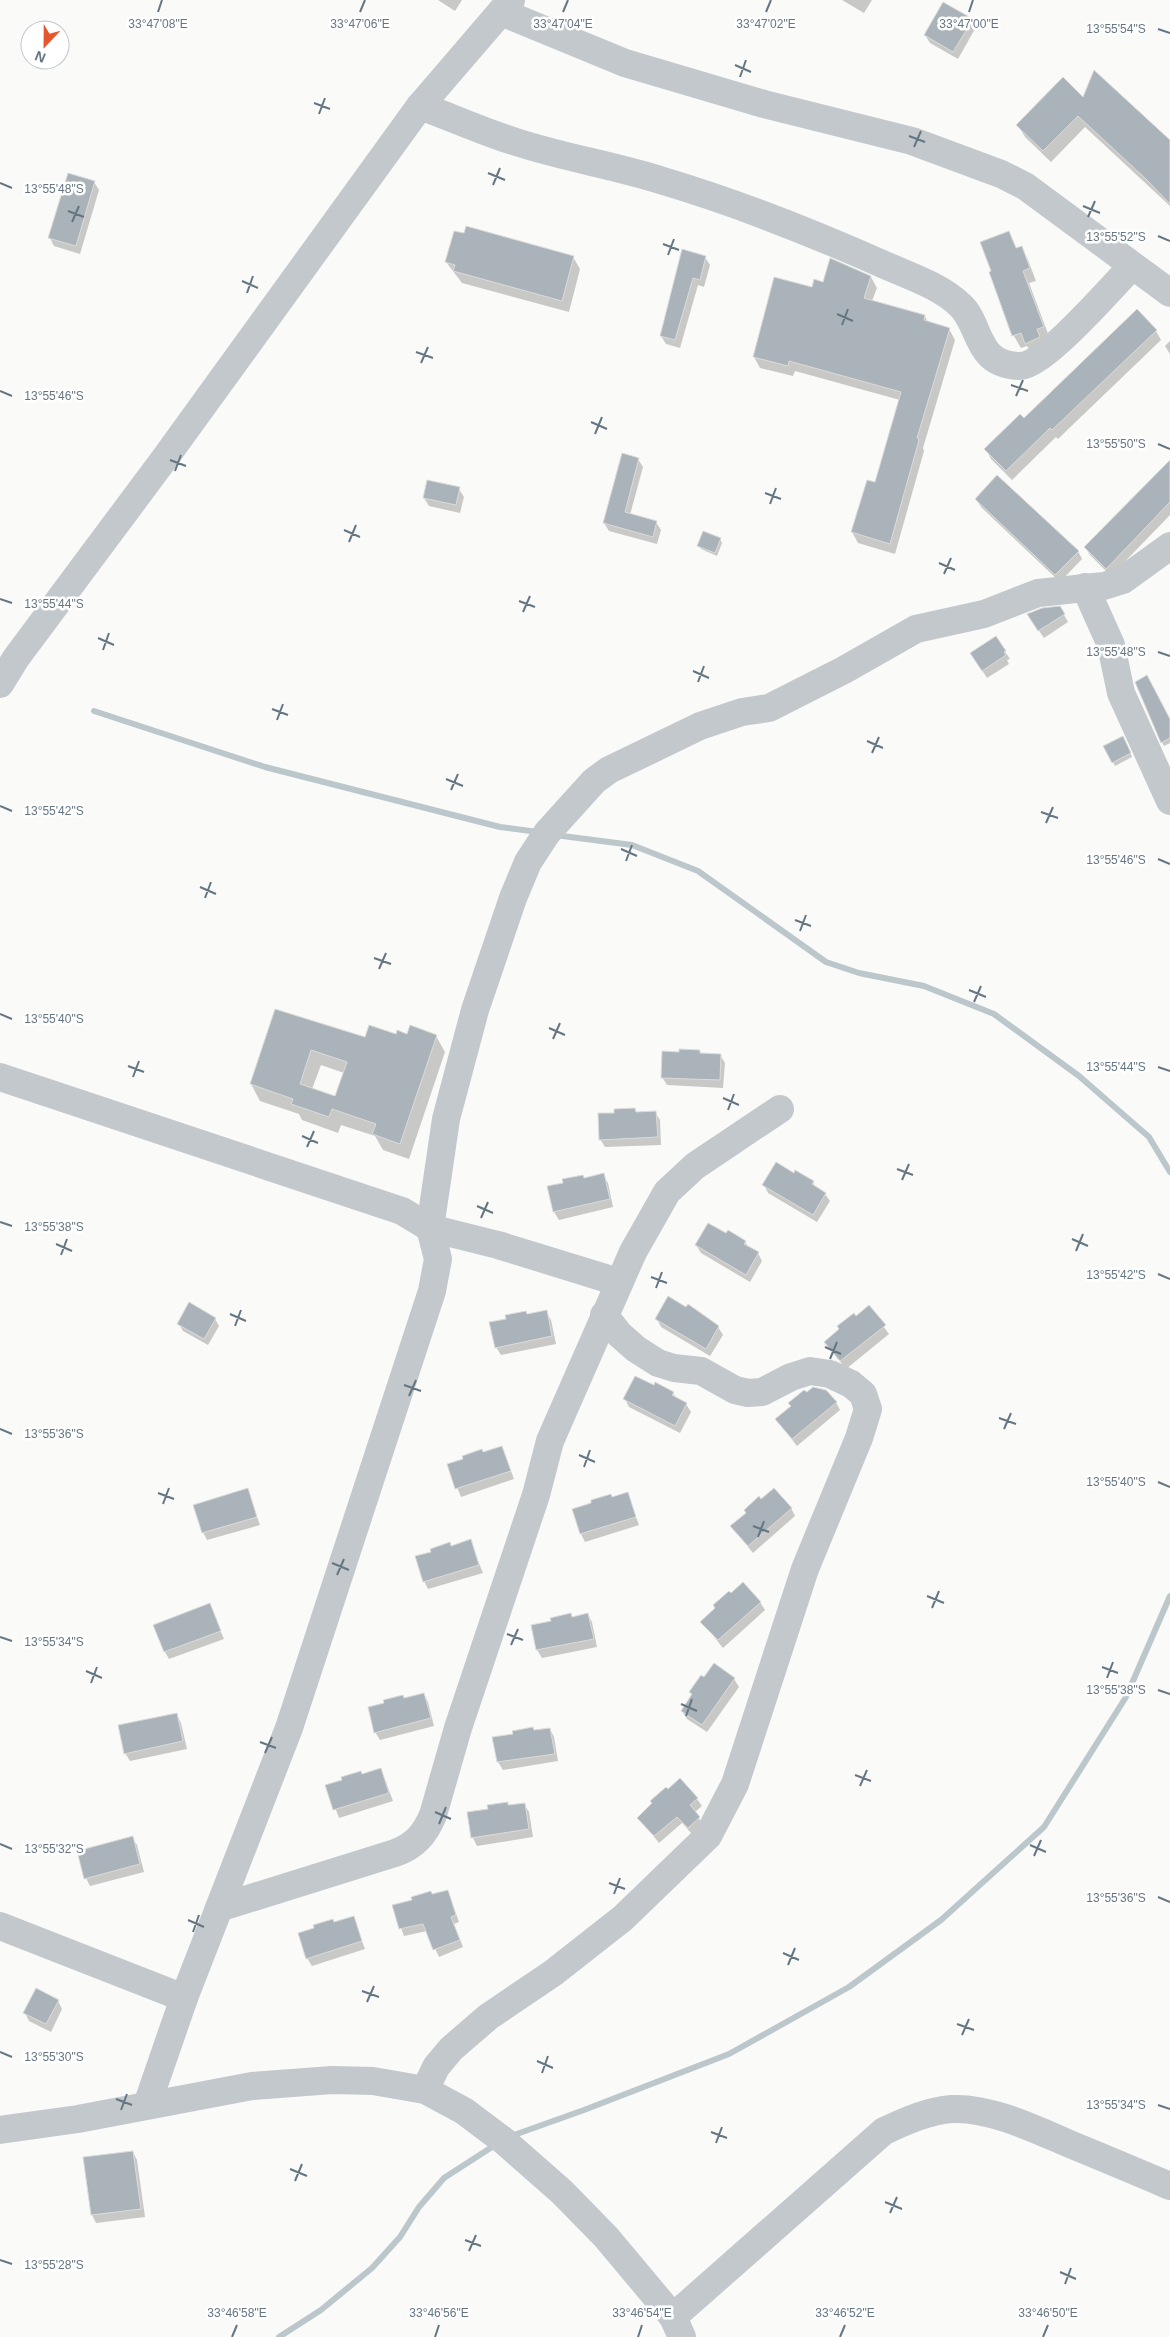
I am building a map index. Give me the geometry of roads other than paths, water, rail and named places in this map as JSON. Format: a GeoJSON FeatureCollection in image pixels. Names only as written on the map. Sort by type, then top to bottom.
{"type":"FeatureCollection","features":[{"type":"Feature","properties":{"kind":"street"},"geometry":{"type":"LineString","coordinates":[[0,684],[16,658],[165,458],[420,106],[506,6],[624,63],[764,104],[912,141],[1001,174],[1025,186],[1170,293]]}},
{"type":"Feature","properties":{"kind":"street"},"geometry":{"type":"LineString","coordinates":[[420,106],[514,142],[658,179],[724,200],[829,240],[932,286],[961,305],[982,348],[999,361],[1020,366],[1039,359],[1057,344],[1132,266]]}},
{"type":"Feature","properties":{"kind":"street"},"geometry":{"type":"LineString","coordinates":[[147,2105],[184,1998],[289,1728],[432,1291],[438,1259],[430,1228],[446,1120],[475,1010],[513,898],[528,862],[547,833],[588,786],[609,770],[700,726],[742,712],[769,708],[844,670],[916,629],[984,614],[1038,593],[1104,586],[1123,580],[1170,546]]}},
{"type":"Feature","properties":{"kind":"street"},"geometry":{"type":"LineString","coordinates":[[1085,587],[1111,645],[1121,693],[1170,801]]}},
{"type":"Feature","properties":{"kind":"street"},"geometry":{"type":"LineString","coordinates":[[0,1077],[402,1212],[430,1228],[498,1245],[618,1282]]}},
{"type":"Feature","properties":{"kind":"street"},"geometry":{"type":"LineString","coordinates":[[219,1908],[406,1849],[418,1841],[428,1828],[458,1728],[536,1495],[550,1441],[618,1282],[650,1218],[667,1192],[695,1166],[780,1108]]}},
{"type":"Feature","properties":{"kind":"street"},"geometry":{"type":"LineString","coordinates":[[424,2090],[436,2067],[451,2049],[488,2017],[553,1973],[623,1918],[708,1836],[736,1784],[806,1569],[859,1438],[868,1409],[864,1394],[851,1384],[830,1374],[810,1371],[792,1377],[762,1392],[748,1393],[735,1390],[701,1371],[674,1368],[658,1363],[636,1349],[619,1334],[604,1315]]}},
{"type":"Feature","properties":{"kind":"street"},"geometry":{"type":"LineString","coordinates":[[0,1926],[184,1998]]}},
{"type":"Feature","properties":{"kind":"street"},"geometry":{"type":"LineString","coordinates":[[0,2130],[78,2119],[252,2086],[332,2080],[373,2081],[424,2090],[464,2111],[496,2135],[562,2192],[606,2237],[677,2327],[884,2131],[923,2113],[953,2109],[975,2111],[1001,2118],[1027,2126],[1170,2186]]}},
{"type":"Feature","properties":{"kind":"waterway"},"geometry":{"type":"LineString","coordinates":[[94,711],[265,767],[500,827],[538,832]]}},
{"type":"Feature","properties":{"kind":"waterway"},"geometry":{"type":"LineString","coordinates":[[555,835],[632,845],[698,871],[826,962],[859,973],[924,986],[994,1014],[1079,1076],[1149,1137],[1170,1172]]}},
{"type":"Feature","properties":{"kind":"waterway"},"geometry":{"type":"LineString","coordinates":[[514,2135],[729,2054],[849,1987],[941,1920],[1044,1827],[1126,1697],[1170,1596]]}},
{"type":"Feature","properties":{"kind":"waterway"},"geometry":{"type":"LineString","coordinates":[[279,2337],[321,2310],[372,2268],[400,2237],[419,2207],[444,2178],[492,2147]]}}]}
